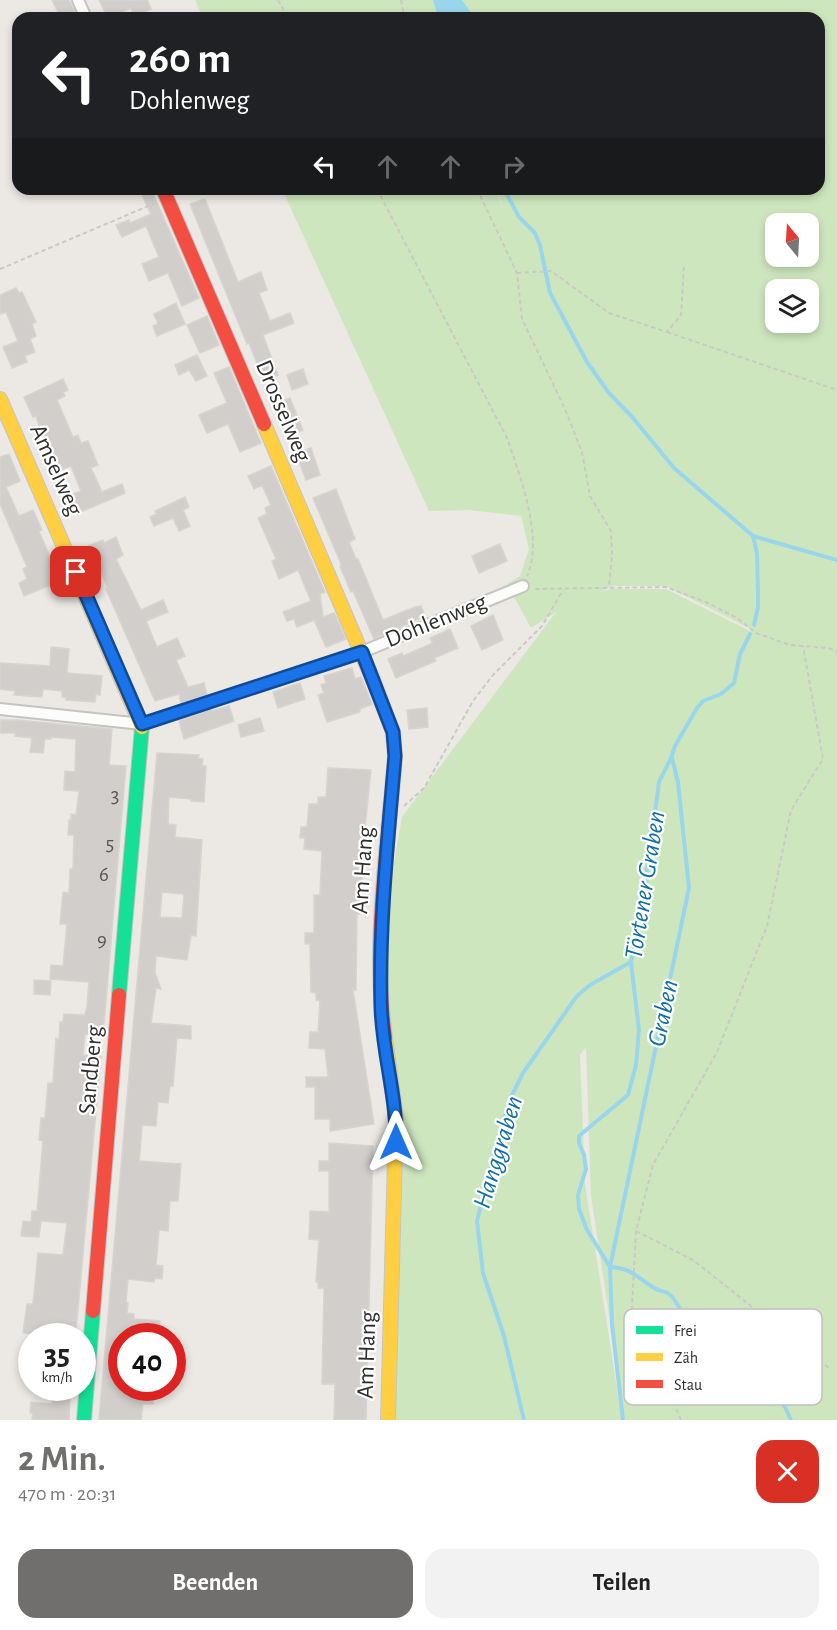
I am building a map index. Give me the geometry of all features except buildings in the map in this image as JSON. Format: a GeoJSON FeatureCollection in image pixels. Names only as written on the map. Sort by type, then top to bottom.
{"type":"FeatureCollection","features":[{"type":"Feature","properties":{"kind":"street","name":"Drosselweg"},"geometry":{"type":"LineString","coordinates":[[165,195],[362,652]]}},
{"type":"Feature","properties":{"kind":"street","name":"Amselweg"},"geometry":{"type":"LineString","coordinates":[[0,399],[142,724]]}},
{"type":"Feature","properties":{"kind":"street","name":"Dohlenweg"},"geometry":{"type":"LineString","coordinates":[[0,709],[142,724],[362,652],[523,586]]}},
{"type":"Feature","properties":{"kind":"street","name":"Am Hang"},"geometry":{"type":"LineString","coordinates":[[362,652],[393,732],[395,756],[381,930],[381,1010],[396,1119],[388,1420]]}},
{"type":"Feature","properties":{"kind":"street","name":"Sandberg"},"geometry":{"type":"LineString","coordinates":[[84,1420],[142,724]]}},
{"type":"Feature","properties":{"kind":"path"},"geometry":{"type":"LineString","coordinates":[[0,269],[163,195]]}},
{"type":"Feature","properties":{"kind":"path"},"geometry":{"type":"LineString","coordinates":[[380,195],[507,438],[525,500],[534,552],[523,586],[538,590],[666,587],[727,613],[756,633],[789,645],[828,648],[837,651]]}},
{"type":"Feature","properties":{"kind":"path"},"geometry":{"type":"LineString","coordinates":[[480,195],[517,273],[522,319],[565,409],[582,452],[590,496],[610,531],[612,555],[609,588]]}},
{"type":"Feature","properties":{"kind":"path"},"geometry":{"type":"LineString","coordinates":[[667,332],[681,315],[684,264]]}},
{"type":"Feature","properties":{"kind":"path"},"geometry":{"type":"LineString","coordinates":[[517,273],[551,271],[609,313],[837,390]]}},
{"type":"Feature","properties":{"kind":"path"},"geometry":{"type":"LineString","coordinates":[[390,816],[424,788],[473,701],[494,675],[542,626],[563,590]]}},
{"type":"Feature","properties":{"kind":"path"},"geometry":{"type":"LineString","coordinates":[[633,1309],[636,1231],[653,1165],[717,1052],[767,926],[791,810],[823,759],[803,646]]}},
{"type":"Feature","properties":{"kind":"path"},"geometry":{"type":"LineString","coordinates":[[636,1231],[693,1260],[755,1309]]}},
{"type":"Feature","properties":{"kind":"path"},"geometry":{"type":"LineString","coordinates":[[822,1362],[829,1368]]}},
{"type":"Feature","properties":{"kind":"path"},"geometry":{"type":"LineString","coordinates":[[674,1405],[681,1420]]}},
{"type":"Feature","properties":{"kind":"green space"},"geometry":{"type":"Polygon","coordinates":[[[195,0],[433,0],[436,12],[200,12],[195,0]]]}},
{"type":"Feature","properties":{"kind":"green space"},"geometry":{"type":"Polygon","coordinates":[[[462,0],[837,0],[837,1420],[625,1420],[591,1196],[586,1047],[580,1055],[585,1184],[622,1420],[395,1420],[404,1133],[386,1008],[388,897],[402,817],[556,612],[531,628],[507,584],[520,576],[529,549],[521,516],[469,510],[429,511],[285,195],[498,195],[505,213],[498,195],[825,195],[825,12],[471,12],[462,0]],[[612,586],[600,592],[610,589],[666,589],[750,631],[756,621],[755,619],[751,629],[666,586],[612,586]]]}},
{"type":"Feature","properties":{"kind":"water"},"geometry":{"type":"Polygon","coordinates":[[[433,0],[462,0],[471,12],[436,12],[433,0]]]}},
{"type":"Feature","properties":{"kind":"waterway","name":"Törtener Graben"},"geometry":{"type":"LineString","coordinates":[[507,195],[519,217],[535,233],[540,245],[550,293],[587,362],[609,393],[674,468],[753,536],[757,553],[758,593],[754,625]]}},
{"type":"Feature","properties":{"kind":"waterway"},"geometry":{"type":"LineString","coordinates":[[753,536],[837,560]]}},
{"type":"Feature","properties":{"kind":"waterway","name":"Törtener Graben"},"geometry":{"type":"LineString","coordinates":[[623,1420],[612,1324],[610,1267],[587,1230],[579,1209],[578,1195],[586,1169],[579,1136],[628,1095],[636,1065],[639,1030],[631,962],[646,890],[647,870],[657,831],[655,813],[659,782],[675,746],[697,708],[703,701],[721,694],[734,683],[740,654],[750,634]]}},
{"type":"Feature","properties":{"kind":"waterway","name":"Graben"},"geometry":{"type":"LineString","coordinates":[[672,758],[678,782],[689,888],[610,1267],[630,1272],[656,1289],[666,1292],[680,1309]]}},
{"type":"Feature","properties":{"kind":"waterway","name":"Hanggraben"},"geometry":{"type":"LineString","coordinates":[[524,1420],[504,1336],[483,1273],[477,1221],[511,1097],[523,1073],[577,996],[590,985],[631,962]]}},
{"type":"Feature","properties":{"kind":"waterway","name":"Graben"},"geometry":{"type":"LineString","coordinates":[[783,1405],[791,1420]]}},
{"type":"Feature","properties":{"kind":"traffic: fast"},"geometry":{"type":"LineString","coordinates":[[119,995],[142,727]]}},
{"type":"Feature","properties":{"kind":"traffic: fast"},"geometry":{"type":"LineString","coordinates":[[84,1420],[93,1311]]}},
{"type":"Feature","properties":{"kind":"traffic: slow"},"geometry":{"type":"LineString","coordinates":[[0,399],[142,727]]}},
{"type":"Feature","properties":{"kind":"traffic: slow"},"geometry":{"type":"LineString","coordinates":[[264,424],[373,680]]}},
{"type":"Feature","properties":{"kind":"traffic: slow"},"geometry":{"type":"LineString","coordinates":[[385,1037],[396,1119],[388,1420]]}},
{"type":"Feature","properties":{"kind":"traffic: jam"},"geometry":{"type":"LineString","coordinates":[[166,195],[264,424]]}},
{"type":"Feature","properties":{"kind":"traffic: jam"},"geometry":{"type":"LineString","coordinates":[[373,680],[393,732],[395,756],[382,896],[380,967],[385,1037]]}},
{"type":"Feature","properties":{"kind":"traffic: jam"},"geometry":{"type":"LineString","coordinates":[[93,1311],[119,995]]}},
{"type":"Feature","properties":{"kind":"route"},"geometry":{"type":"LineString","coordinates":[[76,572],[142,724],[362,652],[393,732],[395,756],[381,930],[381,1010],[396,1119],[396,1142]]}}]}
